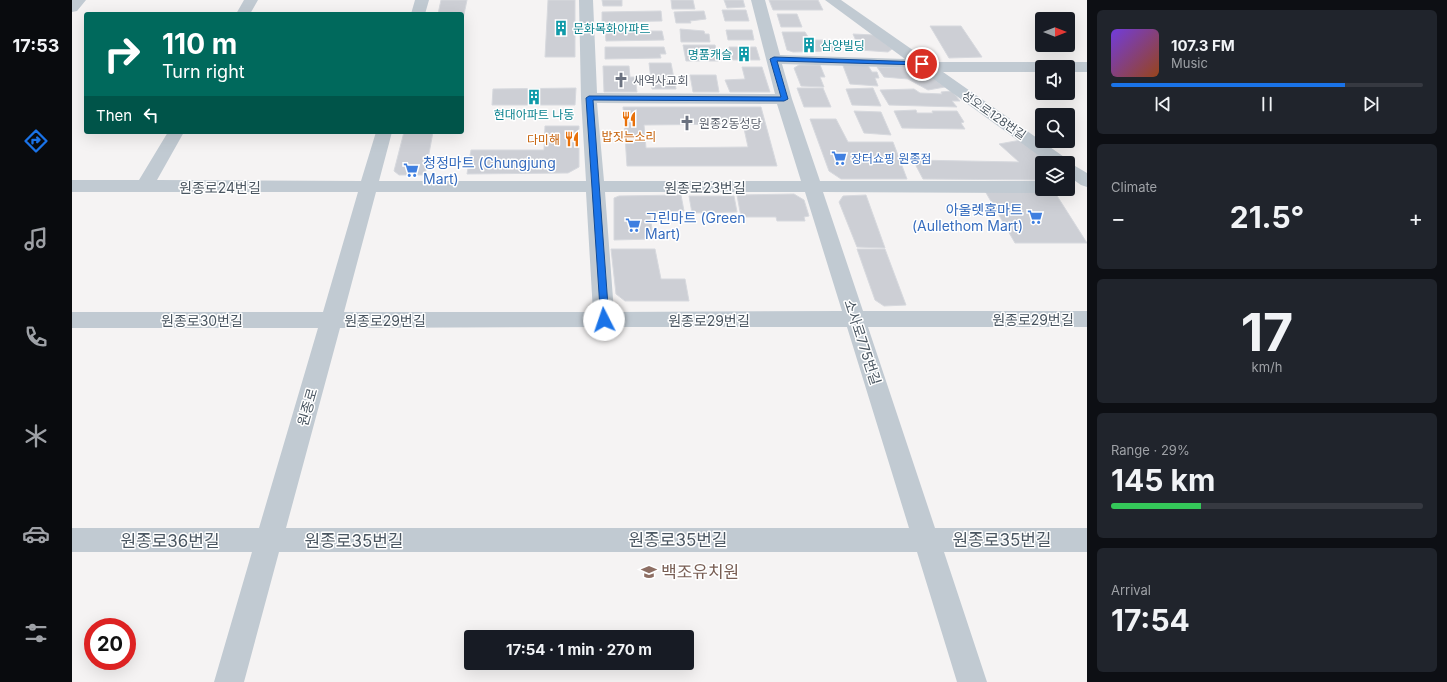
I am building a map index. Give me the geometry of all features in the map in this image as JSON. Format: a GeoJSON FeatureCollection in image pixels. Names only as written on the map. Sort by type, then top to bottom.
{"type":"FeatureCollection","features":[{"type":"Feature","properties":{"kind":"street"},"geometry":{"type":"LineString","coordinates":[[72,8],[79,0]]}},
{"type":"Feature","properties":{"kind":"street"},"geometry":{"type":"LineString","coordinates":[[244,12],[251,0]]}},
{"type":"Feature","properties":{"kind":"street"},"geometry":{"type":"LineString","coordinates":[[419,12],[422,0]]}},
{"type":"Feature","properties":{"kind":"street"},"geometry":{"type":"LineString","coordinates":[[586,0],[589,98],[604,320]]}},
{"type":"Feature","properties":{"kind":"street","name":"소사로775번길"},"geometry":{"type":"LineString","coordinates":[[758,0],[784,99],[972,682]]}},
{"type":"Feature","properties":{"kind":"street","name":"성오로128번길"},"geometry":{"type":"LineString","coordinates":[[832,0],[1052,156]]}},
{"type":"Feature","properties":{"kind":"street","name":"성오로128번길"},"geometry":{"type":"LineString","coordinates":[[774,59],[924,65],[1087,67]]}},
{"type":"Feature","properties":{"kind":"street"},"geometry":{"type":"LineString","coordinates":[[589,98],[784,99]]}},
{"type":"Feature","properties":{"kind":"street"},"geometry":{"type":"LineString","coordinates":[[145,186],[175,134]]}},
{"type":"Feature","properties":{"kind":"street","name":"원종로"},"geometry":{"type":"LineString","coordinates":[[229,682],[383,134]]}},
{"type":"Feature","properties":{"kind":"street"},"geometry":{"type":"LineString","coordinates":[[1075,173],[1087,181]]}},
{"type":"Feature","properties":{"kind":"street","name":"원종로24번길"},"geometry":{"type":"LineString","coordinates":[[72,186],[369,187]]}},
{"type":"Feature","properties":{"kind":"street","name":"원종로23번길"},"geometry":{"type":"LineString","coordinates":[[369,187],[1035,187]]}},
{"type":"Feature","properties":{"kind":"street"},"geometry":{"type":"LineString","coordinates":[[1075,187],[1087,187]]}},
{"type":"Feature","properties":{"kind":"street","name":"원종로29번길"},"geometry":{"type":"LineString","coordinates":[[331,320],[1087,319]]}},
{"type":"Feature","properties":{"kind":"street","name":"원종로30번길"},"geometry":{"type":"LineString","coordinates":[[72,320],[331,320]]}},
{"type":"Feature","properties":{"kind":"street","name":"원종로36번길"},"geometry":{"type":"LineString","coordinates":[[72,540],[269,541]]}},
{"type":"Feature","properties":{"kind":"street","name":"원종로35번길"},"geometry":{"type":"LineString","coordinates":[[269,541],[1087,540]]}},
{"type":"Feature","properties":{"kind":"building"},"geometry":{"type":"Polygon","coordinates":[[[441,0],[467,0],[464,14],[464,12],[438,12],[441,0]]]}},
{"type":"Feature","properties":{"kind":"building","name":"문화목화아파트"},"geometry":{"type":"Polygon","coordinates":[[[548,0],[575,0],[575,57],[545,57],[548,0]]]}},
{"type":"Feature","properties":{"kind":"building"},"geometry":{"type":"Polygon","coordinates":[[[602,0],[622,0],[622,6],[603,6],[602,0]]]}},
{"type":"Feature","properties":{"kind":"building"},"geometry":{"type":"Polygon","coordinates":[[[671,0],[693,0],[695,9],[672,9],[671,0]]]}},
{"type":"Feature","properties":{"kind":"building"},"geometry":{"type":"Polygon","coordinates":[[[724,0],[743,0],[745,7],[727,8],[724,0]]]}},
{"type":"Feature","properties":{"kind":"building"},"geometry":{"type":"Polygon","coordinates":[[[769,0],[818,0],[823,10],[773,10],[769,0]]]}},
{"type":"Feature","properties":{"kind":"building"},"geometry":{"type":"Polygon","coordinates":[[[722,10],[746,10],[749,21],[725,21],[722,10]]]}},
{"type":"Feature","properties":{"kind":"building"},"geometry":{"type":"Polygon","coordinates":[[[661,11],[662,21],[602,22],[602,12],[661,11]]]}},
{"type":"Feature","properties":{"kind":"building"},"geometry":{"type":"Polygon","coordinates":[[[704,11],[706,19],[690,21],[691,23],[676,23],[674,12],[704,11]]]}},
{"type":"Feature","properties":{"kind":"building"},"geometry":{"type":"Polygon","coordinates":[[[777,14],[797,14],[802,27],[781,27],[777,14]]]}},
{"type":"Feature","properties":{"kind":"building"},"geometry":{"type":"Polygon","coordinates":[[[930,26],[961,26],[982,57],[949,58],[930,26]]]}},
{"type":"Feature","properties":{"kind":"building"},"geometry":{"type":"Polygon","coordinates":[[[680,29],[704,31],[705,34],[709,34],[710,42],[681,42],[680,29]]]}},
{"type":"Feature","properties":{"kind":"building"},"geometry":{"type":"Polygon","coordinates":[[[726,30],[752,30],[754,40],[728,40],[726,30]]]}},
{"type":"Feature","properties":{"kind":"building"},"geometry":{"type":"Polygon","coordinates":[[[605,31],[662,31],[664,40],[606,41],[605,31]]]}},
{"type":"Feature","properties":{"kind":"building","name":"삼양빌딩"},"geometry":{"type":"Polygon","coordinates":[[[782,32],[805,32],[810,40],[830,40],[835,51],[793,52],[787,50],[782,32]]]}},
{"type":"Feature","properties":{"kind":"building"},"geometry":{"type":"Polygon","coordinates":[[[853,34],[874,35],[892,49],[888,52],[860,50],[853,34]]]}},
{"type":"Feature","properties":{"kind":"building"},"geometry":{"type":"Polygon","coordinates":[[[683,45],[715,45],[719,61],[686,61],[683,45]]]}},
{"type":"Feature","properties":{"kind":"building"},"geometry":{"type":"Polygon","coordinates":[[[605,47],[664,47],[666,54],[660,54],[661,58],[605,59],[605,47]]]}},
{"type":"Feature","properties":{"kind":"building","name":"명품캐슬"},"geometry":{"type":"Polygon","coordinates":[[[729,47],[756,47],[760,60],[733,60],[729,47]]]}},
{"type":"Feature","properties":{"kind":"building"},"geometry":{"type":"Polygon","coordinates":[[[649,63],[671,63],[676,89],[652,89],[649,63]]]}},
{"type":"Feature","properties":{"kind":"building"},"geometry":{"type":"Polygon","coordinates":[[[842,63],[867,64],[872,72],[877,72],[879,78],[875,78],[878,86],[850,84],[842,63]]]}},
{"type":"Feature","properties":{"kind":"building"},"geometry":{"type":"Polygon","coordinates":[[[799,65],[820,65],[825,77],[820,77],[824,87],[801,86],[794,68],[799,65]]]}},
{"type":"Feature","properties":{"kind":"building"},"geometry":{"type":"Polygon","coordinates":[[[603,66],[629,66],[630,77],[635,77],[637,92],[604,92],[603,66]]]}},
{"type":"Feature","properties":{"kind":"building"},"geometry":{"type":"Polygon","coordinates":[[[742,67],[762,67],[770,92],[730,92],[725,80],[745,79],[742,67]]]}},
{"type":"Feature","properties":{"kind":"building"},"geometry":{"type":"Polygon","coordinates":[[[877,67],[918,68],[945,87],[928,90],[908,79],[884,77],[877,67]]]}},
{"type":"Feature","properties":{"kind":"building"},"geometry":{"type":"Polygon","coordinates":[[[690,75],[716,75],[719,92],[693,92],[690,75]]]}},
{"type":"Feature","properties":{"kind":"building","name":"현대아파트 나동"},"geometry":{"type":"Polygon","coordinates":[[[576,88],[575,105],[492,105],[493,89],[576,88]]]}},
{"type":"Feature","properties":{"kind":"building"},"geometry":{"type":"Polygon","coordinates":[[[797,88],[823,88],[831,107],[804,107],[797,88]]]}},
{"type":"Feature","properties":{"kind":"building"},"geometry":{"type":"Polygon","coordinates":[[[873,88],[881,106],[852,105],[846,89],[873,88]]]}},
{"type":"Feature","properties":{"kind":"building"},"geometry":{"type":"Polygon","coordinates":[[[914,89],[920,93],[942,94],[941,92],[952,91],[960,101],[952,101],[957,107],[889,105],[880,90],[914,89]]]}},
{"type":"Feature","properties":{"kind":"building"},"geometry":{"type":"Polygon","coordinates":[[[623,107],[761,107],[777,166],[627,166],[623,107]],[[743,124],[644,125],[646,148],[748,147],[743,124]]]}},
{"type":"Feature","properties":{"kind":"building"},"geometry":{"type":"Polygon","coordinates":[[[916,110],[917,113],[933,113],[932,111],[957,111],[964,122],[961,123],[965,129],[902,128],[894,111],[916,110]]]}},
{"type":"Feature","properties":{"kind":"building"},"geometry":{"type":"Polygon","coordinates":[[[854,111],[881,112],[891,135],[864,133],[854,111]]]}},
{"type":"Feature","properties":{"kind":"building"},"geometry":{"type":"Polygon","coordinates":[[[810,119],[836,119],[848,142],[893,142],[907,179],[841,179],[829,171],[810,119]]]}},
{"type":"Feature","properties":{"kind":"building"},"geometry":{"type":"Polygon","coordinates":[[[545,126],[579,126],[579,167],[568,173],[467,174],[471,150],[544,150],[545,126]]]}},
{"type":"Feature","properties":{"kind":"building"},"geometry":{"type":"Polygon","coordinates":[[[403,134],[433,134],[425,175],[399,175],[394,171],[403,134]]]}},
{"type":"Feature","properties":{"kind":"building"},"geometry":{"type":"Polygon","coordinates":[[[1021,140],[1041,156],[1035,156],[1035,180],[923,179],[913,160],[1019,162],[999,144],[1021,140]]]}},
{"type":"Feature","properties":{"kind":"building","name":"아울렛홈마트 (Aullethom Mart)"},"geometry":{"type":"Polygon","coordinates":[[[985,191],[1035,191],[1035,196],[1057,196],[1087,243],[1015,243],[985,191]]]}},
{"type":"Feature","properties":{"kind":"building"},"geometry":{"type":"Polygon","coordinates":[[[794,194],[804,200],[809,216],[804,217],[805,221],[777,221],[776,217],[741,217],[737,195],[794,194]]]}},
{"type":"Feature","properties":{"kind":"building","name":"그린마트 (Green Mart)"},"geometry":{"type":"Polygon","coordinates":[[[681,195],[684,211],[650,212],[653,239],[614,240],[614,198],[619,196],[681,195]]]}},
{"type":"Feature","properties":{"kind":"building"},"geometry":{"type":"Polygon","coordinates":[[[866,195],[885,248],[857,247],[839,202],[843,196],[866,195]]]}},
{"type":"Feature","properties":{"kind":"building"},"geometry":{"type":"Polygon","coordinates":[[[689,196],[734,196],[737,212],[692,213],[689,196]]]}},
{"type":"Feature","properties":{"kind":"building"},"geometry":{"type":"Polygon","coordinates":[[[611,249],[655,249],[661,279],[685,279],[689,301],[625,301],[616,294],[611,249]]]}},
{"type":"Feature","properties":{"kind":"building"},"geometry":{"type":"Polygon","coordinates":[[[857,249],[885,249],[906,305],[884,306],[875,300],[857,249]]]}},
{"type":"Feature","properties":{"kind":"place","name":"문화목화아파트"},"geometry":{"type":"Point","coordinates":[561,28]}},
{"type":"Feature","properties":{"kind":"place","name":"삼양빌딩"},"geometry":{"type":"Point","coordinates":[809,45]}},
{"type":"Feature","properties":{"kind":"place","name":"명품캐슬"},"geometry":{"type":"Point","coordinates":[744,54]}},
{"type":"Feature","properties":{"kind":"place","name":"새역사교회"},"geometry":{"type":"Point","coordinates":[621,80]}},
{"type":"Feature","properties":{"kind":"place","name":"현대아파트 나동"},"geometry":{"type":"Point","coordinates":[534,97]}},
{"type":"Feature","properties":{"kind":"place","name":"밥짓는소리"},"geometry":{"type":"Point","coordinates":[629,119]}},
{"type":"Feature","properties":{"kind":"place","name":"원종2동성당"},"geometry":{"type":"Point","coordinates":[687,123]}},
{"type":"Feature","properties":{"kind":"place","name":"다미해"},"geometry":{"type":"Point","coordinates":[572,139]}},
{"type":"Feature","properties":{"kind":"place","name":"장터쇼핑 원종점"},"geometry":{"type":"Point","coordinates":[839,158]}},
{"type":"Feature","properties":{"kind":"place","name":"청정마트 (Chungjung Mart)"},"geometry":{"type":"Point","coordinates":[411,170]}},
{"type":"Feature","properties":{"kind":"place","name":"아울렛홈마트 (Aullethom Mart)"},"geometry":{"type":"Point","coordinates":[1035,217]}},
{"type":"Feature","properties":{"kind":"place","name":"그린마트 (Green Mart)"},"geometry":{"type":"Point","coordinates":[633,225]}},
{"type":"Feature","properties":{"kind":"place","name":"백조유치원"},"geometry":{"type":"Point","coordinates":[649,572]}},
{"type":"Feature","properties":{"kind":"route"},"geometry":{"type":"LineString","coordinates":[[604,320],[589,98],[784,99],[774,59],[922,64]]}}]}
